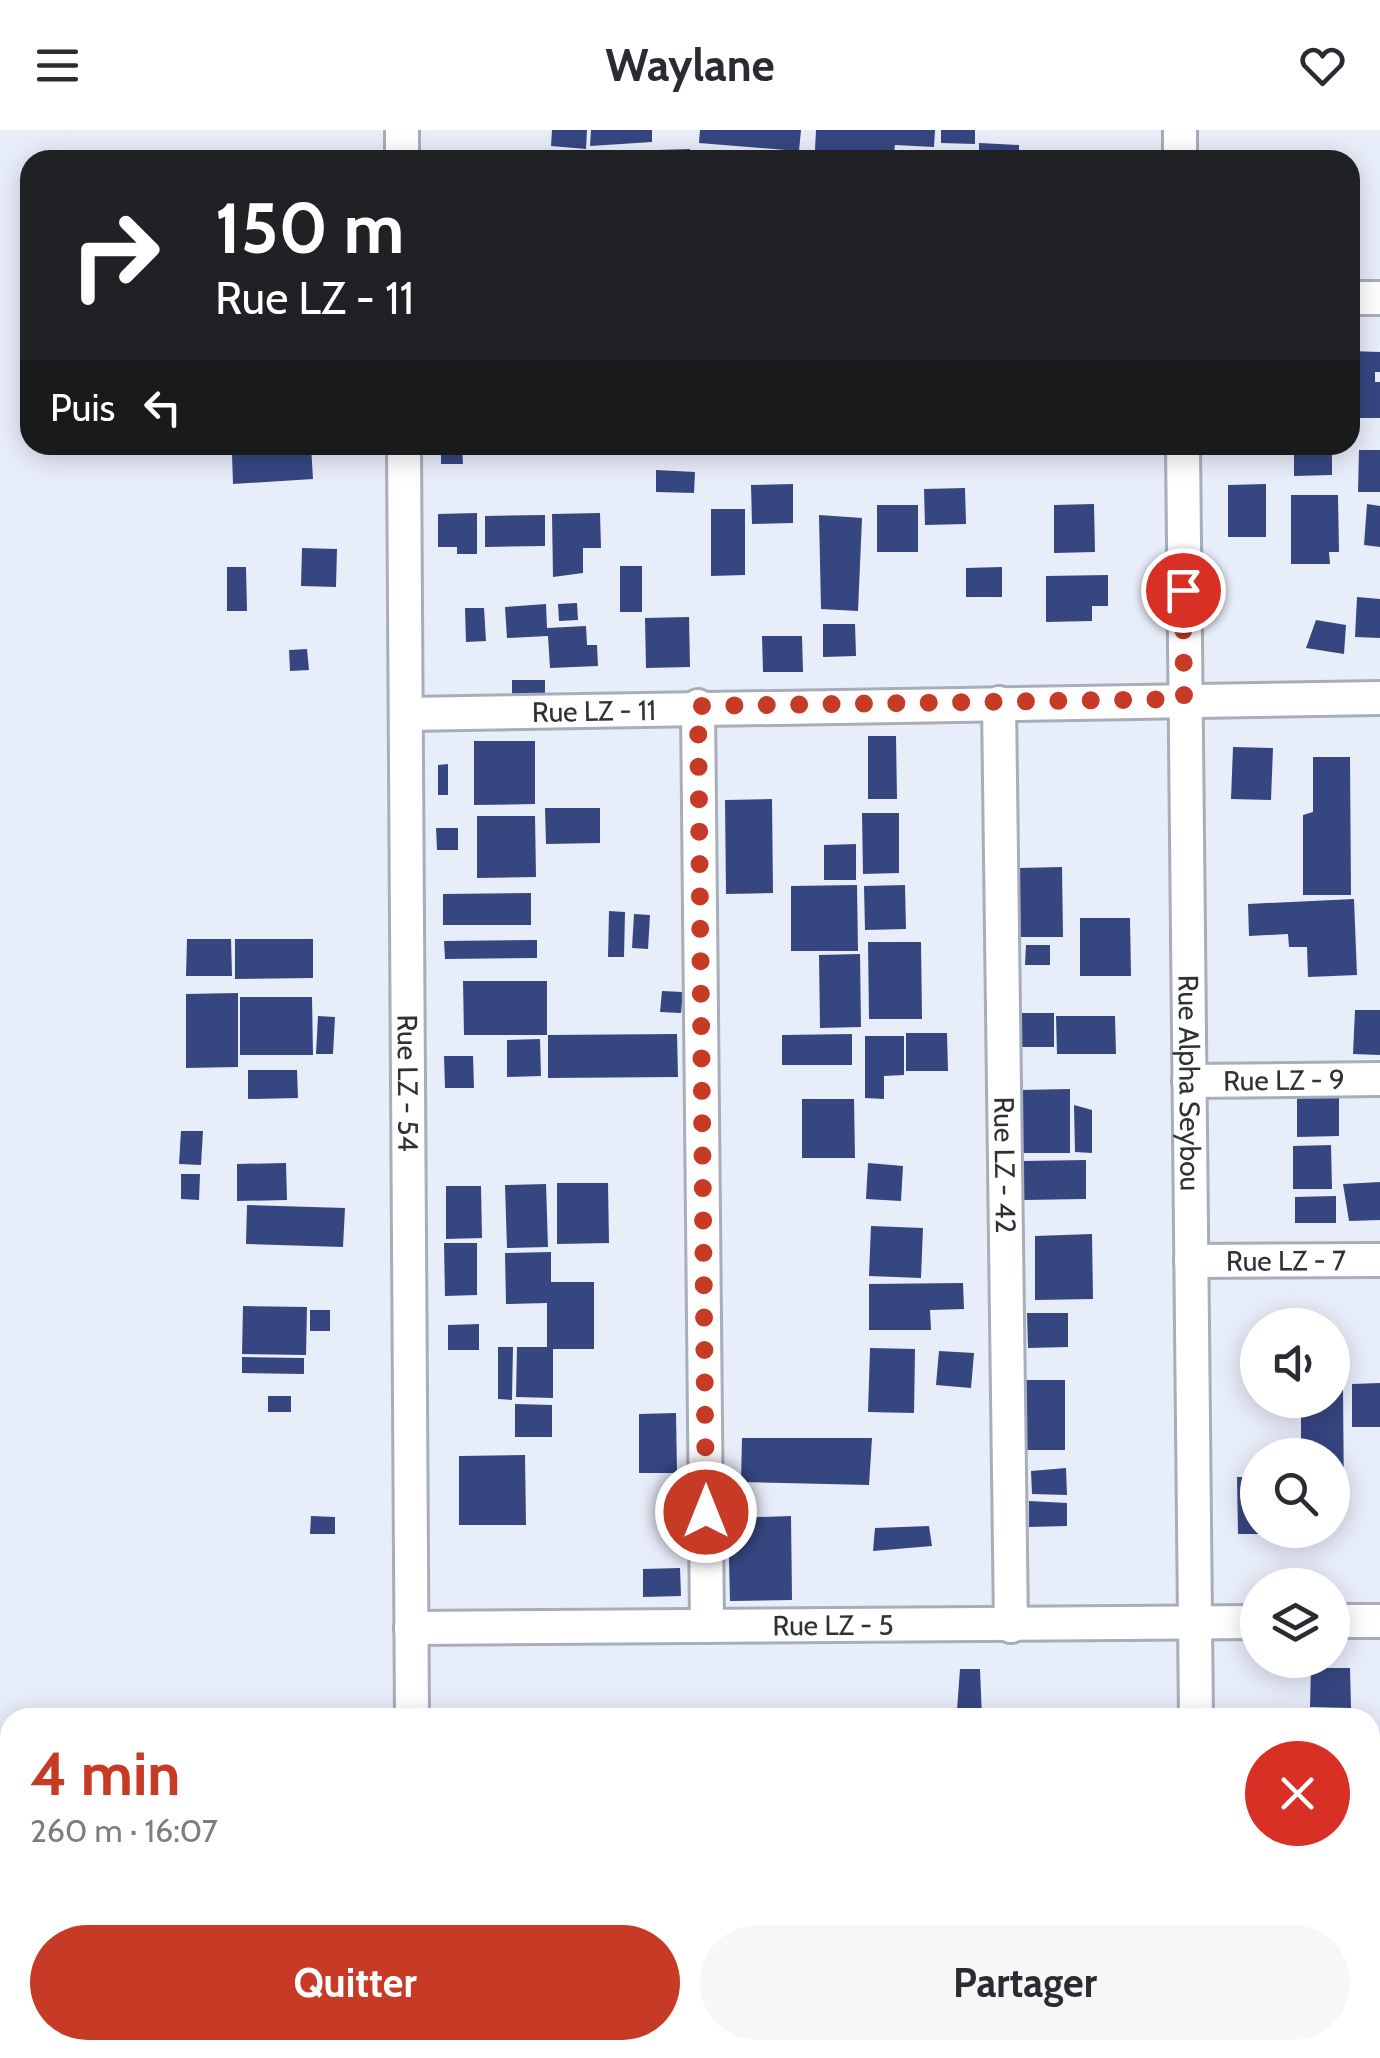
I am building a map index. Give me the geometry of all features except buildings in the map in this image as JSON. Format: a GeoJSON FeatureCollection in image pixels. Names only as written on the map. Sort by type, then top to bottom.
{"type":"FeatureCollection","features":[{"type":"Feature","properties":{"kind":"street","name":"Rue LZ - 54"},"geometry":{"type":"LineString","coordinates":[[404,455],[412,1708]]}},
{"type":"Feature","properties":{"kind":"street","name":"Rue Alpha Seybou"},"geometry":{"type":"LineString","coordinates":[[1182,455],[1196,1708]]}},
{"type":"Feature","properties":{"kind":"street","name":"Rue LZ - 11"},"geometry":{"type":"LineString","coordinates":[[406,714],[698,706],[1380,698]]}},
{"type":"Feature","properties":{"kind":"street","name":"Rue LZ - 42"},"geometry":{"type":"LineString","coordinates":[[999,703],[1011,1626]]}},
{"type":"Feature","properties":{"kind":"street"},"geometry":{"type":"LineString","coordinates":[[698,706],[706,1626]]}},
{"type":"Feature","properties":{"kind":"street","name":"Rue LZ - 9"},"geometry":{"type":"LineString","coordinates":[[1190,1081],[1380,1078]]}},
{"type":"Feature","properties":{"kind":"street","name":"Rue LZ - 7"},"geometry":{"type":"LineString","coordinates":[[1191,1261],[1380,1260]]}},
{"type":"Feature","properties":{"kind":"street"},"geometry":{"type":"LineString","coordinates":[[1350,1621],[1380,1621]]}},
{"type":"Feature","properties":{"kind":"street","name":"Rue LZ - 5"},"geometry":{"type":"LineString","coordinates":[[411,1628],[1240,1622]]}},
{"type":"Feature","properties":{"kind":"route"},"geometry":{"type":"LineString","coordinates":[[706,1512],[698,706],[1184,699],[1183,590]]}}]}
